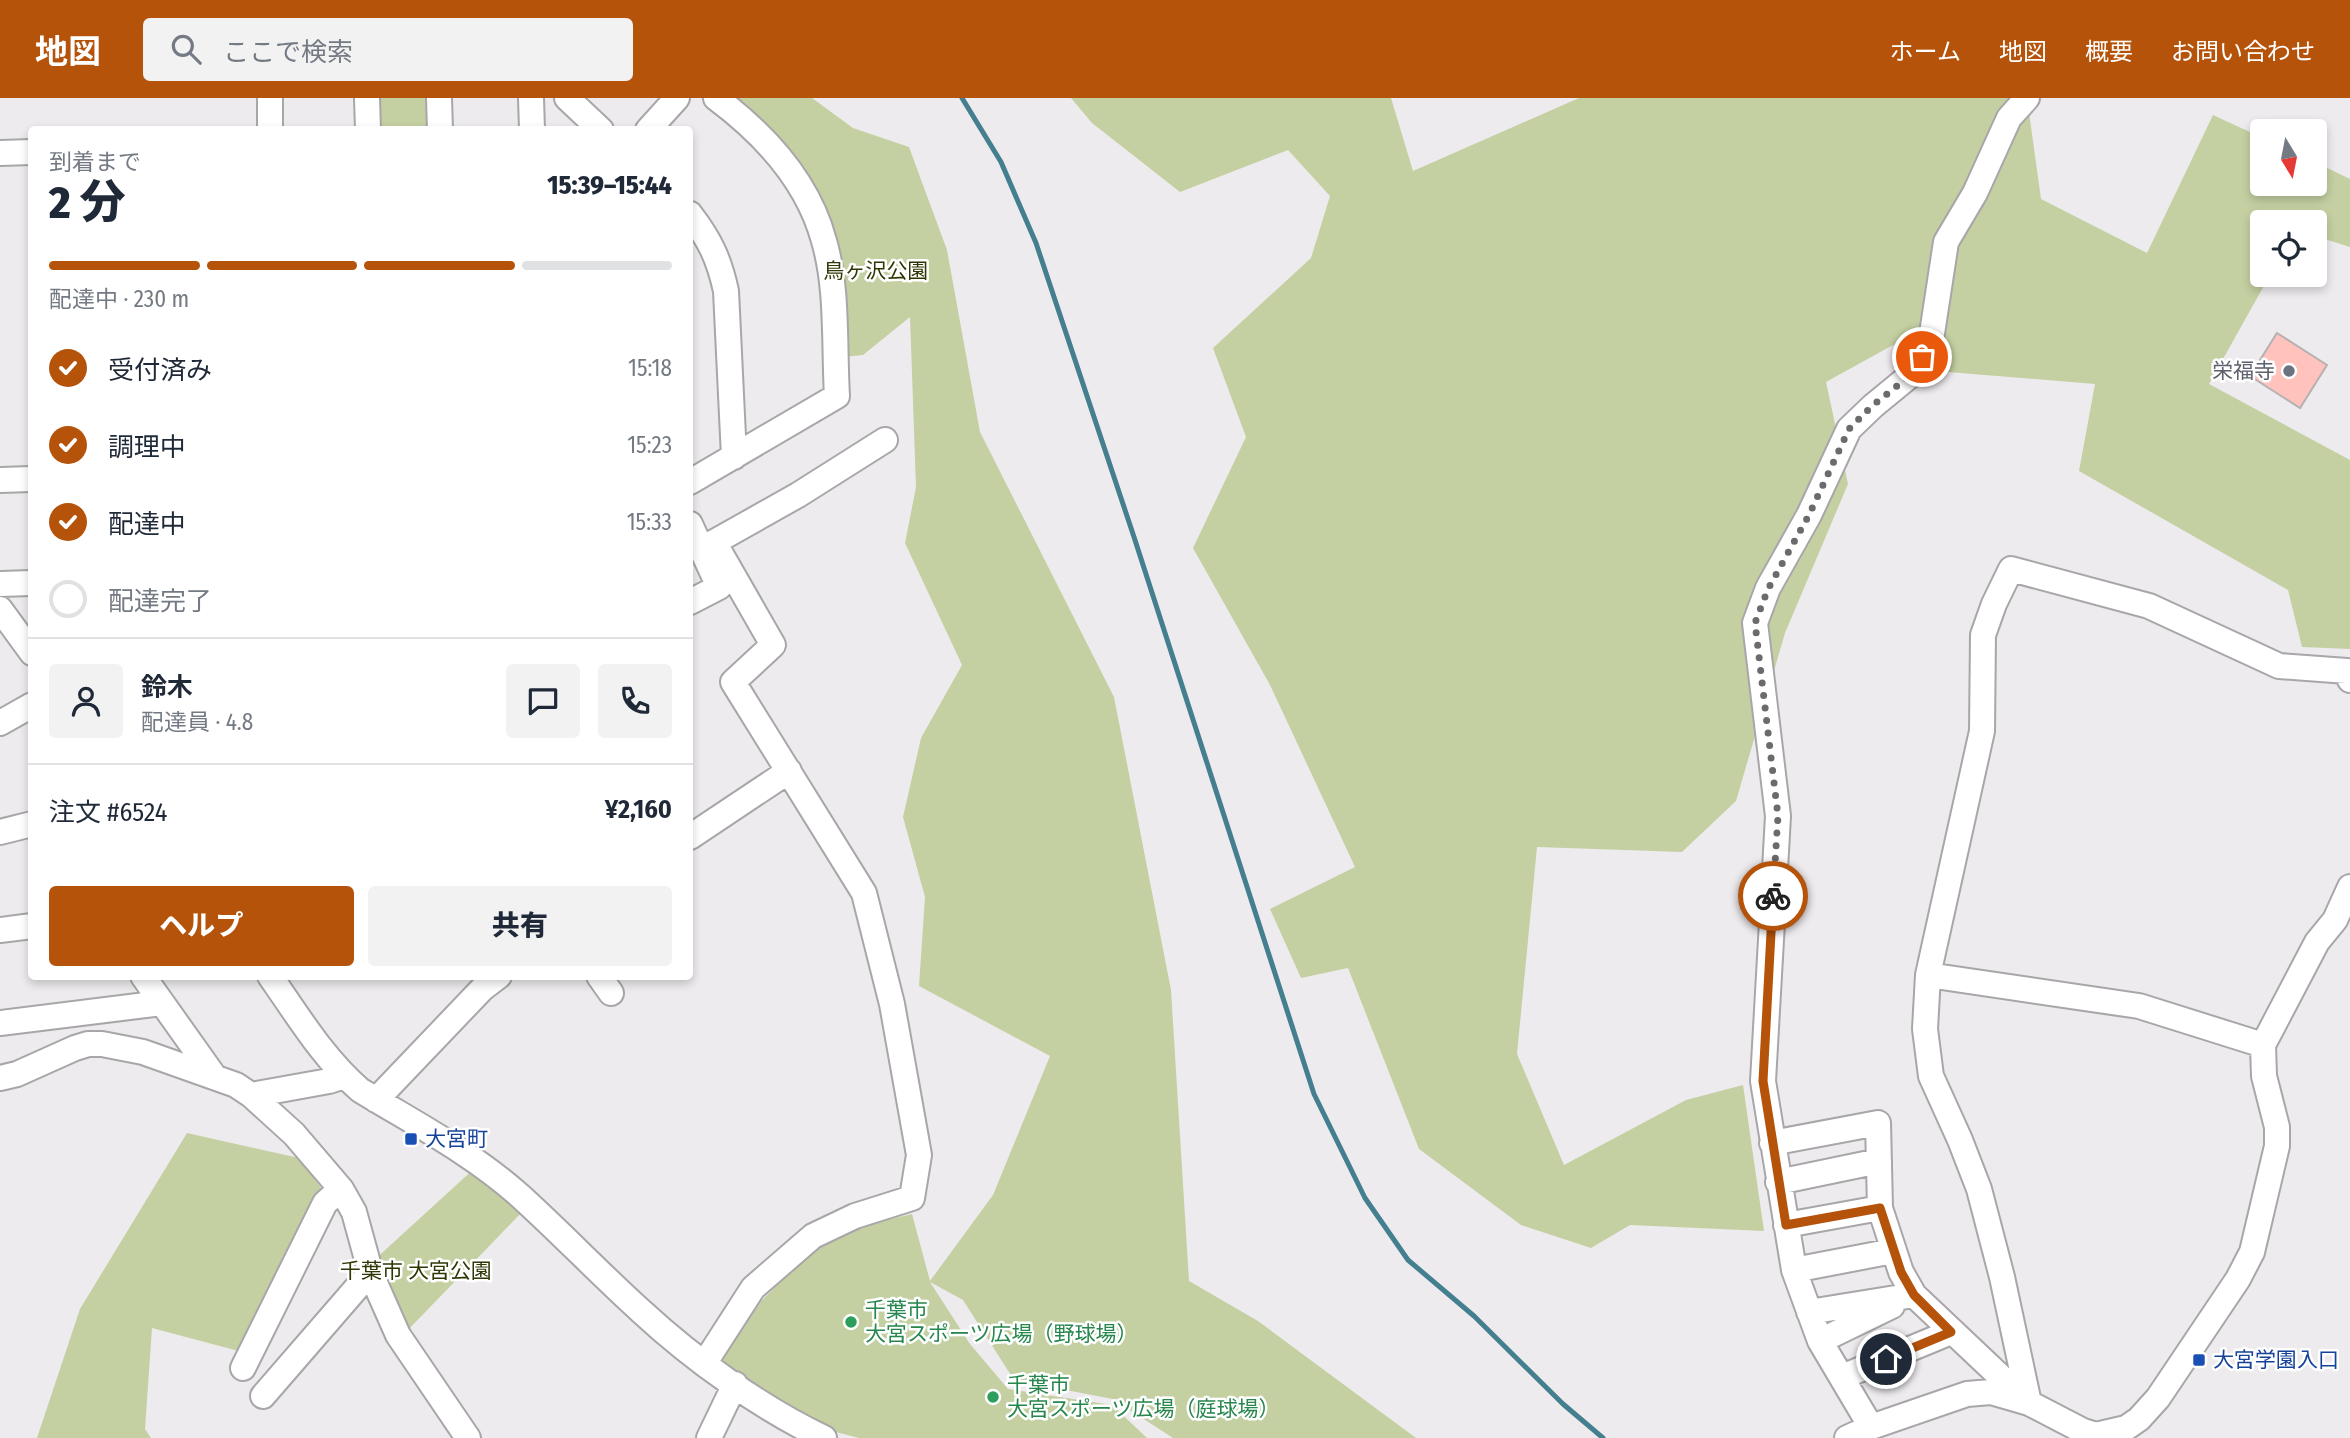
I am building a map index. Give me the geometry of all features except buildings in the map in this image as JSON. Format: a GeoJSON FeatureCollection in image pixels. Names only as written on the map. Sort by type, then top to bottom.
{"type":"FeatureCollection","features":[{"type":"Feature","properties":{"kind":"street"},"geometry":{"type":"LineString","coordinates":[[270,98],[270,126]]}},
{"type":"Feature","properties":{"kind":"street"},"geometry":{"type":"LineString","coordinates":[[367,98],[368,126]]}},
{"type":"Feature","properties":{"kind":"street"},"geometry":{"type":"LineString","coordinates":[[439,98],[440,126]]}},
{"type":"Feature","properties":{"kind":"street"},"geometry":{"type":"LineString","coordinates":[[531,98],[532,126]]}},
{"type":"Feature","properties":{"kind":"street"},"geometry":{"type":"LineString","coordinates":[[567,98],[597,126]]}},
{"type":"Feature","properties":{"kind":"street"},"geometry":{"type":"LineString","coordinates":[[652,126],[677,98]]}},
{"type":"Feature","properties":{"kind":"street"},"geometry":{"type":"LineString","coordinates":[[693,480],[837,396],[832,289],[824,241],[813,211],[781,158],[761,135],[716,98]]}},
{"type":"Feature","properties":{"kind":"street"},"geometry":{"type":"LineString","coordinates":[[1871,1427],[1820,1341],[1794,1270],[1763,1081],[1778,816],[1755,623],[1768,589],[1809,515],[1849,429],[1872,406],[1912,374],[1931,340],[1946,243],[1975,193],[2010,117],[2026,98]]}},
{"type":"Feature","properties":{"kind":"street"},"geometry":{"type":"LineString","coordinates":[[0,153],[28,152]]}},
{"type":"Feature","properties":{"kind":"street"},"geometry":{"type":"LineString","coordinates":[[693,218],[711,243],[721,267],[726,291],[734,457]]}},
{"type":"Feature","properties":{"kind":"street"},"geometry":{"type":"LineString","coordinates":[[708,546],[798,495],[885,440]]}},
{"type":"Feature","properties":{"kind":"street"},"geometry":{"type":"LineString","coordinates":[[0,480],[28,478]]}},
{"type":"Feature","properties":{"kind":"street"},"geometry":{"type":"LineString","coordinates":[[693,528],[774,645],[733,682],[864,893],[892,1004],[919,1155],[912,1198],[855,1216],[813,1236],[753,1288],[704,1364]]}},
{"type":"Feature","properties":{"kind":"street"},"geometry":{"type":"LineString","coordinates":[[693,600],[719,587],[708,546]]}},
{"type":"Feature","properties":{"kind":"street"},"geometry":{"type":"LineString","coordinates":[[2029,1403],[2002,1277],[1979,1189],[1931,1076],[1925,1029],[1928,975],[1982,731],[1983,635],[1994,604],[2011,569],[2149,607],[2279,666],[2347,671],[2350,680]]}},
{"type":"Feature","properties":{"kind":"street"},"geometry":{"type":"LineString","coordinates":[[0,584],[28,583]]}},
{"type":"Feature","properties":{"kind":"street"},"geometry":{"type":"LineString","coordinates":[[0,609],[28,648]]}},
{"type":"Feature","properties":{"kind":"street"},"geometry":{"type":"LineString","coordinates":[[0,723],[28,707]]}},
{"type":"Feature","properties":{"kind":"street"},"geometry":{"type":"LineString","coordinates":[[693,835],[789,771]]}},
{"type":"Feature","properties":{"kind":"street"},"geometry":{"type":"LineString","coordinates":[[0,832],[28,826]]}},
{"type":"Feature","properties":{"kind":"street"},"geometry":{"type":"LineString","coordinates":[[1847,1438],[1967,1394],[1991,1392],[2029,1403],[2096,1435],[2126,1428],[2158,1398],[2238,1279],[2252,1252],[2277,1146],[2277,1127],[2264,1076],[2263,1045],[2316,942],[2343,926],[2350,887]]}},
{"type":"Feature","properties":{"kind":"street"},"geometry":{"type":"LineString","coordinates":[[0,930],[28,926]]}},
{"type":"Feature","properties":{"kind":"street"},"geometry":{"type":"LineString","coordinates":[[1928,975],[2140,1006],[2263,1045]]}},
{"type":"Feature","properties":{"kind":"street"},"geometry":{"type":"LineString","coordinates":[[145,980],[214,1076]]}},
{"type":"Feature","properties":{"kind":"street"},"geometry":{"type":"LineString","coordinates":[[273,980],[319,1046],[344,1076],[360,1090],[471,1158],[517,1194],[644,1314],[704,1364],[790,1422],[824,1438]]}},
{"type":"Feature","properties":{"kind":"street"},"geometry":{"type":"LineString","coordinates":[[376,1100],[494,980]]}},
{"type":"Feature","properties":{"kind":"street"},"geometry":{"type":"LineString","coordinates":[[0,1023],[162,1003]]}},
{"type":"Feature","properties":{"kind":"street"},"geometry":{"type":"LineString","coordinates":[[0,1078],[17,1074],[88,1044],[143,1052],[214,1076],[251,1095],[294,1134],[341,1189],[354,1212],[371,1274],[398,1335],[468,1438]]}},
{"type":"Feature","properties":{"kind":"street"},"geometry":{"type":"LineString","coordinates":[[251,1095],[344,1076]]}},
{"type":"Feature","properties":{"kind":"street"},"geometry":{"type":"LineString","coordinates":[[1772,1143],[1878,1123],[1880,1208],[1901,1272],[1914,1295],[2029,1403]]}},
{"type":"Feature","properties":{"kind":"street"},"geometry":{"type":"LineString","coordinates":[[1778,1182],[1879,1161]]}},
{"type":"Feature","properties":{"kind":"street"},"geometry":{"type":"LineString","coordinates":[[243,1368],[325,1203],[341,1189]]}},
{"type":"Feature","properties":{"kind":"street"},"geometry":{"type":"LineString","coordinates":[[1786,1225],[1880,1208]]}},
{"type":"Feature","properties":{"kind":"street"},"geometry":{"type":"LineString","coordinates":[[1794,1270],[1893,1251]]}},
{"type":"Feature","properties":{"kind":"street"},"geometry":{"type":"LineString","coordinates":[[263,1396],[371,1274]]}},
{"type":"Feature","properties":{"kind":"street"},"geometry":{"type":"LineString","coordinates":[[1809,1312],[1914,1295]]}},
{"type":"Feature","properties":{"kind":"street"},"geometry":{"type":"LineString","coordinates":[[1820,1341],[1914,1295]]}},
{"type":"Feature","properties":{"kind":"street"},"geometry":{"type":"LineString","coordinates":[[1842,1377],[1951,1332]]}},
{"type":"Feature","properties":{"kind":"street"},"geometry":{"type":"LineString","coordinates":[[709,1438],[735,1384]]}},
{"type":"Feature","properties":{"kind":"green space"},"geometry":{"type":"Polygon","coordinates":[[[373,98],[431,98],[432,126],[374,126],[373,98]]]}},
{"type":"Feature","properties":{"kind":"green space","name":"鳥ヶ沢公園"},"geometry":{"type":"Polygon","coordinates":[[[732,98],[812,98],[853,128],[909,147],[947,250],[980,432],[1114,697],[1171,990],[1189,1281],[1258,1321],[1416,1438],[1173,1438],[1113,1399],[1014,1380],[963,1300],[930,1282],[970,1344],[1008,1389],[1112,1405],[1147,1438],[859,1438],[828,1430],[803,1417],[720,1360],[762,1300],[819,1244],[865,1225],[912,1214],[930,1281],[993,1195],[1050,1056],[919,986],[925,897],[903,817],[921,738],[962,665],[905,543],[916,487],[910,317],[863,355],[843,357],[834,253],[732,98]]]}},
{"type":"Feature","properties":{"kind":"green space"},"geometry":{"type":"Polygon","coordinates":[[[1071,98],[1391,98],[1413,171],[1579,98],[2027,98],[2041,199],[2147,253],[2213,115],[2250,132],[2250,196],[2328,196],[2328,168],[2350,179],[2350,247],[2327,240],[2327,210],[2250,210],[2250,287],[2263,287],[2209,384],[2350,460],[2350,649],[2302,647],[2288,590],[2079,471],[2095,384],[1948,372],[1893,345],[1826,382],[1848,484],[1785,633],[1736,801],[1682,852],[1537,847],[1517,1054],[1564,1165],[1686,1100],[1743,1085],[1764,1231],[1630,1225],[1591,1248],[1521,1225],[1419,1149],[1348,968],[1301,978],[1270,909],[1355,867],[1270,685],[1193,548],[1246,437],[1213,348],[1311,258],[1330,196],[1288,150],[1180,192],[1092,123],[1071,98]]]}},
{"type":"Feature","properties":{"kind":"green space"},"geometry":{"type":"Polygon","coordinates":[[[187,1133],[299,1158],[330,1200],[246,1353],[152,1328],[145,1429],[151,1438],[37,1438],[80,1309],[187,1133]]]}},
{"type":"Feature","properties":{"kind":"green space","name":"千葉市 大宮公園"},"geometry":{"type":"Polygon","coordinates":[[[476,1167],[526,1208],[404,1334],[372,1262],[476,1167]]]}},
{"type":"Feature","properties":{"kind":"waterway"},"geometry":{"type":"LineString","coordinates":[[962,98],[1001,162],[1036,243],[1314,1094],[1365,1198],[1408,1260],[1474,1316],[1563,1404],[1603,1438]]}},
{"type":"Feature","properties":{"kind":"way so far"},"geometry":{"type":"LineString","coordinates":[[1773,896],[1778,816],[1755,623],[1768,589],[1809,515],[1849,429],[1872,406],[1912,374],[1922,357]]}},
{"type":"Feature","properties":{"kind":"place","name":"栄福寺"},"geometry":{"type":"Point","coordinates":[2289,371]}},
{"type":"Feature","properties":{"kind":"place","name":"大宮町"},"geometry":{"type":"Point","coordinates":[411,1139]}},
{"type":"Feature","properties":{"kind":"place","name":"千葉市 大宮スポーツ広場（野球場）"},"geometry":{"type":"Point","coordinates":[851,1322]}},
{"type":"Feature","properties":{"kind":"place","name":"大宮学園入口"},"geometry":{"type":"Point","coordinates":[2199,1360]}},
{"type":"Feature","properties":{"kind":"place","name":"千葉市 大宮スポーツ広場（庭球場）"},"geometry":{"type":"Point","coordinates":[993,1397]}},
{"type":"Feature","properties":{"kind":"route"},"geometry":{"type":"LineString","coordinates":[[1773,896],[1763,1081],[1786,1225],[1880,1208],[1901,1272],[1914,1295],[1951,1332],[1886,1359]]}}]}
